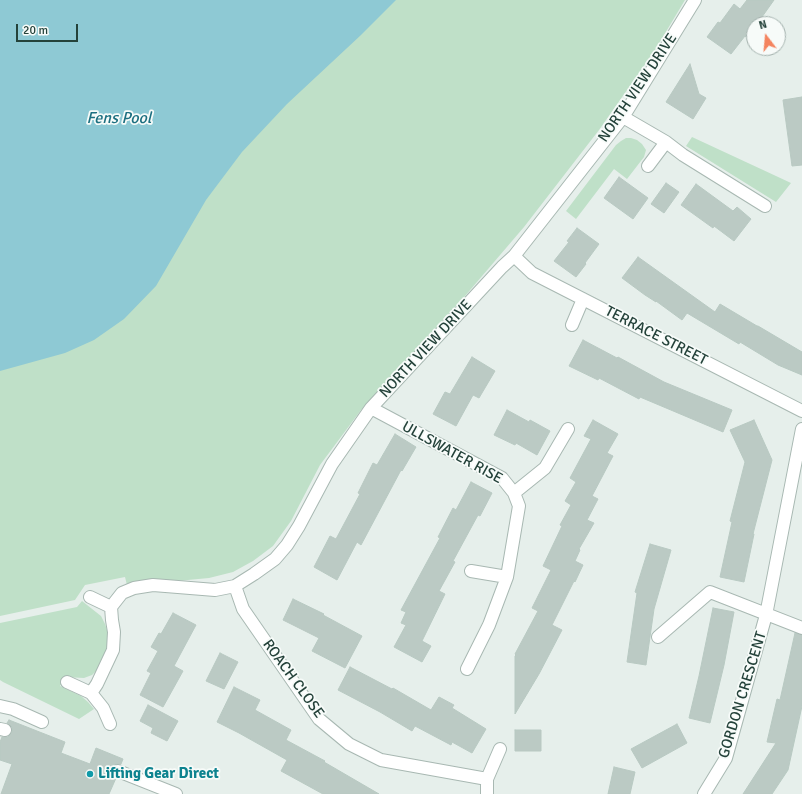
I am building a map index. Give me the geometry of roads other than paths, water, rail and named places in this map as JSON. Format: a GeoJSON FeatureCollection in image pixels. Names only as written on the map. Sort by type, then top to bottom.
{"type":"FeatureCollection","features":[{"type":"Feature","properties":{"kind":"street","name":"NORTH VIEW DRIVE"},"geometry":{"type":"LineString","coordinates":[[111,607],[122,593],[134,588],[153,585],[215,590],[235,586],[275,559],[288,545],[332,464],[371,408],[502,267],[514,256],[623,117],[695,0]]}},
{"type":"Feature","properties":{"kind":"street"},"geometry":{"type":"LineString","coordinates":[[623,117],[666,142],[688,159],[765,206]]}},
{"type":"Feature","properties":{"kind":"street"},"geometry":{"type":"LineString","coordinates":[[648,166],[666,142]]}},
{"type":"Feature","properties":{"kind":"street","name":"TERRACE STREET"},"geometry":{"type":"LineString","coordinates":[[514,256],[532,273],[802,411]]}},
{"type":"Feature","properties":{"kind":"street"},"geometry":{"type":"LineString","coordinates":[[572,325],[583,299]]}},
{"type":"Feature","properties":{"kind":"street","name":"ULLSWATER RISE"},"geometry":{"type":"LineString","coordinates":[[371,408],[502,478],[514,493],[520,506],[507,576],[489,625],[467,669]]}},
{"type":"Feature","properties":{"kind":"street"},"geometry":{"type":"LineString","coordinates":[[514,493],[545,468],[568,429]]}},
{"type":"Feature","properties":{"kind":"street","name":"GORDON CRESCENT"},"geometry":{"type":"LineString","coordinates":[[704,794],[726,758],[766,615],[802,429]]}},
{"type":"Feature","properties":{"kind":"street"},"geometry":{"type":"LineString","coordinates":[[471,571],[507,576]]}},
{"type":"Feature","properties":{"kind":"street","name":"ROACH CLOSE"},"geometry":{"type":"LineString","coordinates":[[235,586],[243,609],[319,719],[349,744],[381,760],[487,779]]}},
{"type":"Feature","properties":{"kind":"street","name":"GORDON CRESCENT"},"geometry":{"type":"LineString","coordinates":[[658,637],[710,592],[802,628]]}},
{"type":"Feature","properties":{"kind":"street"},"geometry":{"type":"LineString","coordinates":[[90,597],[111,607],[114,632],[113,650],[98,684],[91,693]]}},
{"type":"Feature","properties":{"kind":"street"},"geometry":{"type":"LineString","coordinates":[[67,682],[91,693],[103,708],[110,724]]}},
{"type":"Feature","properties":{"kind":"street"},"geometry":{"type":"LineString","coordinates":[[0,706],[13,709],[42,722]]}},
{"type":"Feature","properties":{"kind":"street"},"geometry":{"type":"LineString","coordinates":[[487,794],[487,779],[500,749]]}},
{"type":"Feature","properties":{"kind":"street"},"geometry":{"type":"LineString","coordinates":[[118,771],[158,791],[176,794]]}},
{"type":"Feature","properties":{"kind":"water","name":"Fens Pool"},"geometry":{"type":"Polygon","coordinates":[[[0,0],[396,0],[287,104],[242,152],[206,200],[156,286],[124,319],[94,340],[65,353],[0,371],[0,0]]]}},
{"type":"Feature","properties":{"kind":"place","name":"Lifting Gear Direct"},"geometry":{"type":"Point","coordinates":[90,774]}}]}
